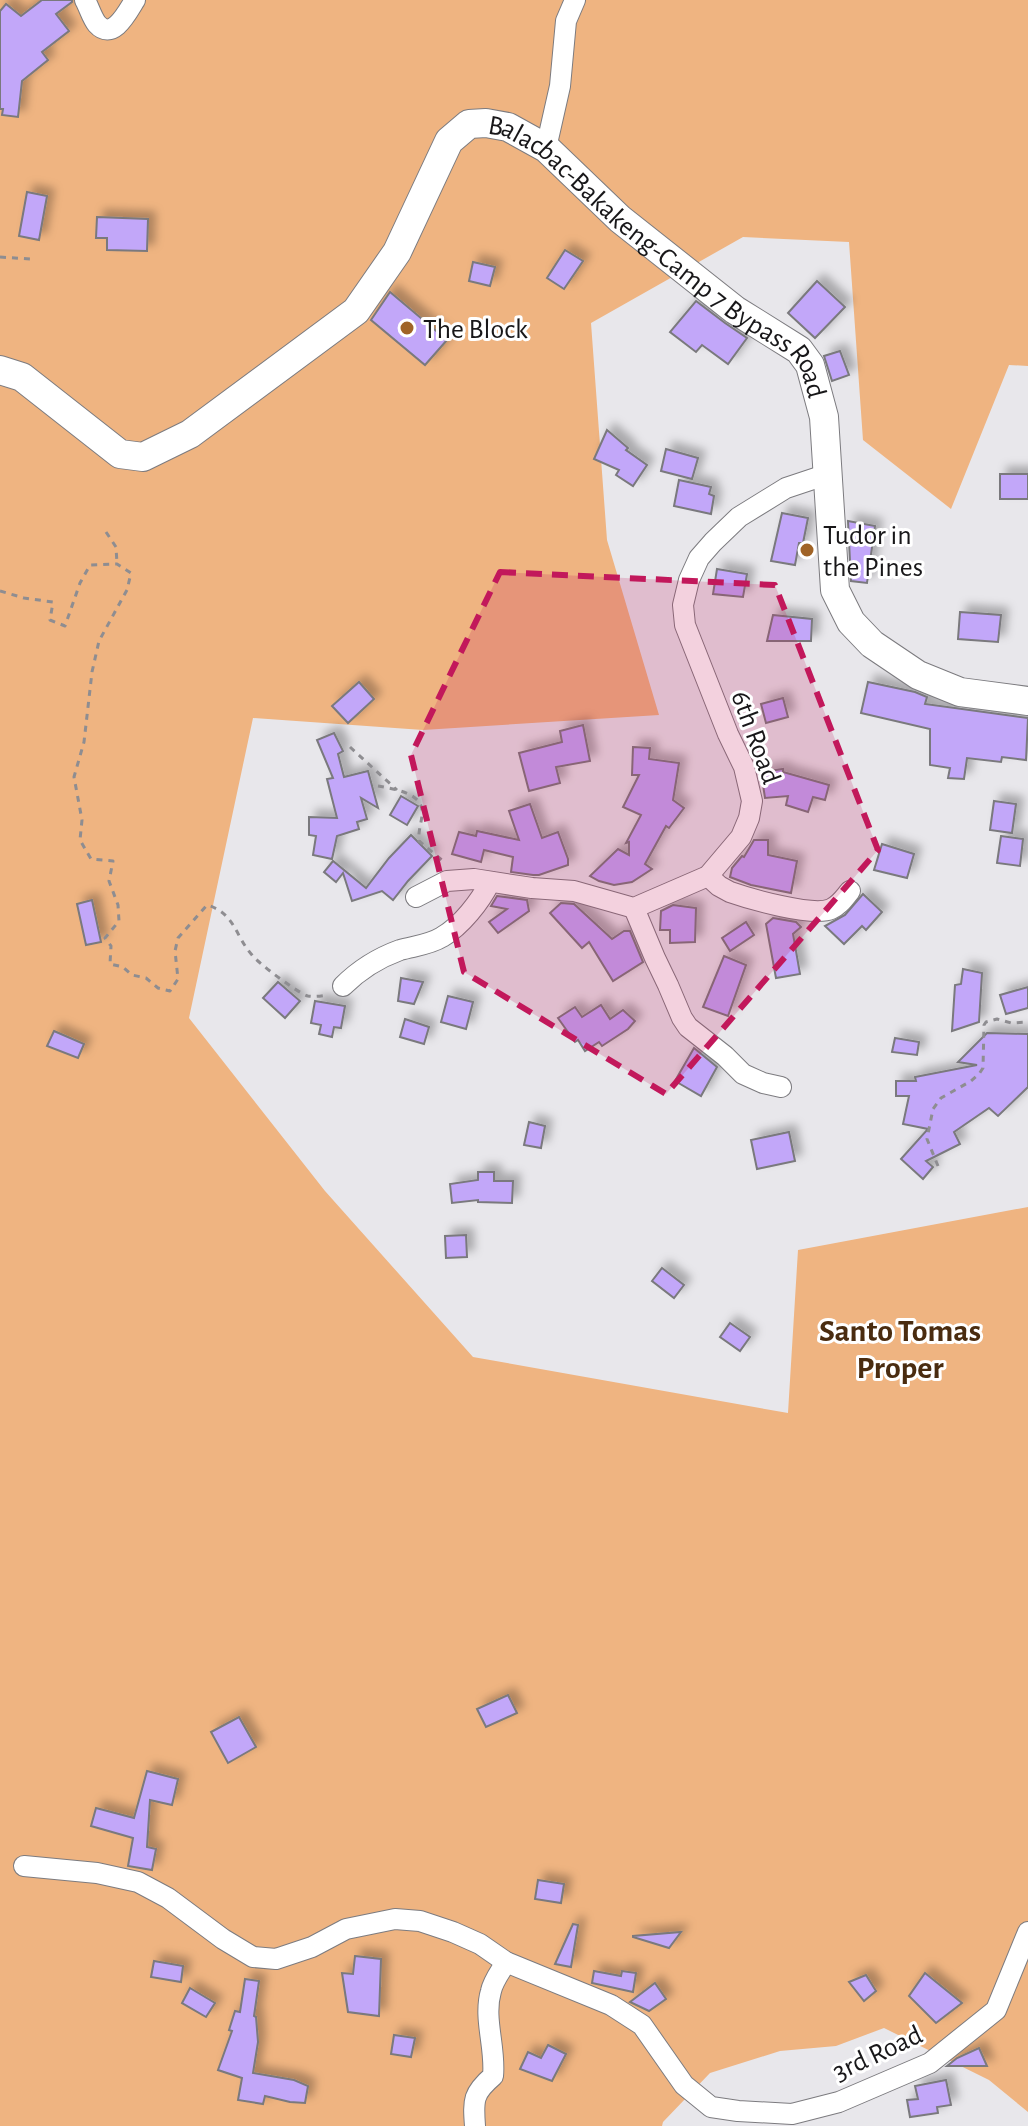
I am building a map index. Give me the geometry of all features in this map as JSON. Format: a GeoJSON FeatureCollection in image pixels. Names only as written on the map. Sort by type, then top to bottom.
{"type":"FeatureCollection","features":[{"type":"Feature","properties":{"kind":"main road","name":"Balacbac-Bakakeng-Camp 7 Bypass Road"},"geometry":{"type":"LineString","coordinates":[[0,370],[22,377],[120,454],[143,457],[190,434],[356,311],[397,252],[449,141],[469,124],[508,127],[546,148],[620,219],[735,310],[799,350],[810,365],[824,417],[835,590],[851,622],[872,644],[918,675],[960,692],[1028,701]]}},
{"type":"Feature","properties":{"kind":"street"},"geometry":{"type":"LineString","coordinates":[[85,0],[97,24],[106,30],[120,24],[135,0]]}},
{"type":"Feature","properties":{"kind":"street"},"geometry":{"type":"LineString","coordinates":[[546,148],[560,86],[566,21],[575,0]]}},
{"type":"Feature","properties":{"kind":"street","name":"6th Road"},"geometry":{"type":"LineString","coordinates":[[634,908],[708,876],[741,837],[752,801],[744,767],[685,625],[683,605],[689,580],[699,558],[739,517],[786,488],[828,474]]}},
{"type":"Feature","properties":{"kind":"street"},"geometry":{"type":"LineString","coordinates":[[708,876],[730,892],[807,911],[832,909],[850,891]]}},
{"type":"Feature","properties":{"kind":"street"},"geometry":{"type":"LineString","coordinates":[[343,986],[359,970],[398,951],[439,939],[452,930],[483,895],[482,880]]}},
{"type":"Feature","properties":{"kind":"street"},"geometry":{"type":"LineString","coordinates":[[416,897],[447,881],[482,880],[574,891],[634,908],[688,1027],[743,1074],[781,1087]]}},
{"type":"Feature","properties":{"kind":"street","name":"3rd Road"},"geometry":{"type":"LineString","coordinates":[[24,1866],[97,1873],[138,1882],[168,1898],[253,1957],[276,1959],[312,1947],[346,1929],[395,1919],[420,1921],[453,1932],[480,1944],[506,1962],[611,2005],[642,2025],[684,2085],[711,2107],[791,2120],[930,2063],[996,2010],[1028,1932]]}},
{"type":"Feature","properties":{"kind":"street"},"geometry":{"type":"LineString","coordinates":[[475,2126],[473,2102],[479,2088],[493,2076],[495,2061],[489,2026],[491,1991],[506,1962]]}},
{"type":"Feature","properties":{"kind":"path"},"geometry":{"type":"LineString","coordinates":[[0,257],[30,259]]}},
{"type":"Feature","properties":{"kind":"path"},"geometry":{"type":"LineString","coordinates":[[106,532],[116,547],[117,564]]}},
{"type":"Feature","properties":{"kind":"path"},"geometry":{"type":"LineString","coordinates":[[0,591],[53,602],[50,620],[65,626],[80,583],[90,565],[117,564],[131,573],[127,590],[99,641],[84,742],[74,777],[82,820],[80,840],[91,859],[113,861],[109,881],[118,905],[119,921],[105,938],[111,946],[110,964],[123,967],[132,975],[146,978],[158,988],[170,991],[178,979],[175,951],[178,938],[207,905],[218,908],[230,918],[252,956],[288,986],[306,996],[327,995],[343,986]]}},
{"type":"Feature","properties":{"kind":"path"},"geometry":{"type":"LineString","coordinates":[[350,747],[397,790]]}},
{"type":"Feature","properties":{"kind":"path"},"geometry":{"type":"LineString","coordinates":[[378,786],[397,790],[420,801],[423,807],[419,841],[441,860],[482,880]]}},
{"type":"Feature","properties":{"kind":"path"},"geometry":{"type":"LineString","coordinates":[[938,1166],[927,1139],[933,1109],[941,1098],[971,1081],[983,1068],[984,1025],[997,1019],[1011,1023],[1028,1022]]}},
{"type":"Feature","properties":{"kind":"highlighted area"},"geometry":{"type":"Polygon","coordinates":[[[500,572],[775,585],[878,850],[666,1094],[464,972],[411,755],[500,572]]]}},
{"type":"Feature","properties":{"kind":"shaded area"},"geometry":{"type":"Polygon","coordinates":[[[0,0],[1028,0],[1028,366],[1009,365],[951,509],[863,440],[849,242],[743,237],[591,323],[607,540],[659,715],[423,730],[253,718],[189,1018],[325,1191],[473,1357],[788,1413],[798,1250],[1028,1207],[1028,2112],[989,2080],[884,2028],[836,2046],[780,2051],[710,2073],[662,2126],[0,2126],[0,0]]]}},
{"type":"Feature","properties":{"kind":"building"},"geometry":{"type":"Polygon","coordinates":[[[42,0],[72,0],[56,14],[69,31],[42,52],[48,60],[22,81],[18,117],[2,115],[0,11],[6,4],[21,16],[42,0]]]}},
{"type":"Feature","properties":{"kind":"building"},"geometry":{"type":"Polygon","coordinates":[[[27,192],[47,196],[39,240],[19,236],[27,192]]]}},
{"type":"Feature","properties":{"kind":"building"},"geometry":{"type":"Polygon","coordinates":[[[97,217],[148,219],[147,251],[107,250],[107,238],[96,238],[97,217]]]}},
{"type":"Feature","properties":{"kind":"building"},"geometry":{"type":"Polygon","coordinates":[[[565,250],[583,261],[564,289],[547,278],[565,250]]]}},
{"type":"Feature","properties":{"kind":"building"},"geometry":{"type":"Polygon","coordinates":[[[473,262],[495,267],[490,286],[469,281],[473,262]]]}},
{"type":"Feature","properties":{"kind":"building"},"geometry":{"type":"Polygon","coordinates":[[[817,281],[845,307],[815,338],[788,313],[817,281]]]}},
{"type":"Feature","properties":{"kind":"building","name":"The Block"},"geometry":{"type":"Polygon","coordinates":[[[390,292],[447,340],[425,365],[371,320],[390,292]]]}},
{"type":"Feature","properties":{"kind":"building"},"geometry":{"type":"Polygon","coordinates":[[[696,301],[747,338],[728,364],[702,345],[696,352],[670,332],[696,301]]]}},
{"type":"Feature","properties":{"kind":"building"},"geometry":{"type":"Polygon","coordinates":[[[840,351],[849,375],[832,381],[824,356],[840,351]]]}},
{"type":"Feature","properties":{"kind":"building"},"geometry":{"type":"Polygon","coordinates":[[[607,430],[628,448],[626,450],[647,465],[633,486],[616,475],[619,470],[594,459],[607,430]]]}},
{"type":"Feature","properties":{"kind":"building"},"geometry":{"type":"Polygon","coordinates":[[[666,449],[698,458],[692,479],[661,471],[666,449]]]}},
{"type":"Feature","properties":{"kind":"building"},"geometry":{"type":"Polygon","coordinates":[[[1000,474],[1028,474],[1028,499],[1000,499],[1000,474]]]}},
{"type":"Feature","properties":{"kind":"building"},"geometry":{"type":"Polygon","coordinates":[[[679,480],[711,487],[709,494],[714,496],[711,514],[674,506],[679,480]]]}},
{"type":"Feature","properties":{"kind":"building"},"geometry":{"type":"Polygon","coordinates":[[[782,513],[808,518],[795,565],[771,561],[782,513]]]}},
{"type":"Feature","properties":{"kind":"building"},"geometry":{"type":"Polygon","coordinates":[[[848,521],[875,526],[867,583],[851,581],[848,521]]]}},
{"type":"Feature","properties":{"kind":"building"},"geometry":{"type":"Polygon","coordinates":[[[717,569],[747,574],[743,597],[713,594],[717,569]]]}},
{"type":"Feature","properties":{"kind":"building"},"geometry":{"type":"Polygon","coordinates":[[[960,612],[1001,615],[998,642],[958,639],[960,612]]]}},
{"type":"Feature","properties":{"kind":"building"},"geometry":{"type":"Polygon","coordinates":[[[773,615],[812,619],[811,641],[767,641],[773,615]]]}},
{"type":"Feature","properties":{"kind":"building"},"geometry":{"type":"Polygon","coordinates":[[[359,682],[374,699],[348,723],[332,706],[359,682]]]}},
{"type":"Feature","properties":{"kind":"building"},"geometry":{"type":"Polygon","coordinates":[[[868,682],[915,692],[927,697],[925,704],[1028,718],[1026,760],[1002,757],[1001,762],[967,758],[964,779],[948,778],[950,768],[930,765],[930,729],[861,713],[868,682]]]}},
{"type":"Feature","properties":{"kind":"building"},"geometry":{"type":"Polygon","coordinates":[[[783,698],[788,717],[766,723],[761,704],[783,698]]]}},
{"type":"Feature","properties":{"kind":"building"},"geometry":{"type":"Polygon","coordinates":[[[583,725],[590,761],[556,767],[560,783],[529,791],[519,753],[562,742],[560,731],[583,725]]]}},
{"type":"Feature","properties":{"kind":"building"},"geometry":{"type":"Polygon","coordinates":[[[334,733],[343,751],[338,754],[344,777],[368,771],[378,808],[361,798],[367,819],[357,822],[359,829],[337,836],[332,859],[313,855],[316,836],[309,835],[309,817],[337,818],[327,779],[333,778],[317,740],[334,733]]]}},
{"type":"Feature","properties":{"kind":"building"},"geometry":{"type":"Polygon","coordinates":[[[633,747],[650,748],[649,759],[679,763],[673,800],[684,808],[669,828],[666,826],[645,864],[652,869],[632,882],[614,885],[590,876],[618,849],[629,855],[629,842],[626,843],[641,815],[623,807],[639,775],[632,775],[633,747]]]}},
{"type":"Feature","properties":{"kind":"building"},"geometry":{"type":"Polygon","coordinates":[[[783,769],[783,772],[829,785],[825,800],[813,797],[808,812],[786,805],[788,796],[765,798],[761,772],[783,769]]]}},
{"type":"Feature","properties":{"kind":"building"},"geometry":{"type":"Polygon","coordinates":[[[401,796],[418,806],[407,825],[390,815],[401,796]]]}},
{"type":"Feature","properties":{"kind":"building"},"geometry":{"type":"Polygon","coordinates":[[[994,801],[1016,804],[1012,833],[990,830],[994,801]]]}},
{"type":"Feature","properties":{"kind":"building"},"geometry":{"type":"Polygon","coordinates":[[[530,804],[542,838],[558,832],[568,865],[533,875],[511,872],[513,857],[484,850],[481,862],[452,854],[459,832],[476,836],[477,831],[519,840],[509,811],[530,804]]]}},
{"type":"Feature","properties":{"kind":"building"},"geometry":{"type":"Polygon","coordinates":[[[411,835],[432,856],[393,900],[382,891],[352,901],[343,873],[336,882],[324,872],[333,861],[366,888],[411,835]]]}},
{"type":"Feature","properties":{"kind":"building"},"geometry":{"type":"Polygon","coordinates":[[[1001,836],[1023,839],[1020,866],[997,863],[1001,836]]]}},
{"type":"Feature","properties":{"kind":"building"},"geometry":{"type":"Polygon","coordinates":[[[754,840],[768,840],[768,855],[797,861],[791,893],[751,885],[730,877],[732,868],[744,857],[754,840]]]}},
{"type":"Feature","properties":{"kind":"building"},"geometry":{"type":"Polygon","coordinates":[[[882,844],[914,854],[907,878],[874,870],[882,844]]]}},
{"type":"Feature","properties":{"kind":"building"},"geometry":{"type":"Polygon","coordinates":[[[863,894],[882,912],[866,930],[862,926],[844,944],[825,926],[845,915],[863,894]]]}},
{"type":"Feature","properties":{"kind":"building"},"geometry":{"type":"Polygon","coordinates":[[[497,896],[527,900],[529,911],[498,933],[489,922],[507,909],[491,906],[497,896]]]}},
{"type":"Feature","properties":{"kind":"building"},"geometry":{"type":"Polygon","coordinates":[[[92,900],[101,942],[86,945],[77,904],[92,900]]]}},
{"type":"Feature","properties":{"kind":"building"},"geometry":{"type":"Polygon","coordinates":[[[561,903],[574,904],[612,939],[624,931],[630,931],[643,962],[613,981],[589,942],[582,948],[550,913],[561,903]]]}},
{"type":"Feature","properties":{"kind":"building"},"geometry":{"type":"Polygon","coordinates":[[[673,905],[696,908],[695,942],[670,943],[670,930],[660,930],[661,911],[673,905]]]}},
{"type":"Feature","properties":{"kind":"building"},"geometry":{"type":"Polygon","coordinates":[[[773,918],[796,922],[801,927],[793,934],[800,974],[776,978],[766,924],[773,918]]]}},
{"type":"Feature","properties":{"kind":"building"},"geometry":{"type":"Polygon","coordinates":[[[746,922],[754,935],[730,951],[722,938],[746,922]]]}},
{"type":"Feature","properties":{"kind":"building"},"geometry":{"type":"Polygon","coordinates":[[[724,956],[746,965],[728,1016],[703,1007],[724,956]]]}},
{"type":"Feature","properties":{"kind":"building"},"geometry":{"type":"Polygon","coordinates":[[[963,969],[982,973],[979,1022],[952,1031],[955,985],[961,984],[963,969]]]}},
{"type":"Feature","properties":{"kind":"building"},"geometry":{"type":"Polygon","coordinates":[[[401,978],[423,982],[414,1004],[398,1001],[401,978]]]}},
{"type":"Feature","properties":{"kind":"building"},"geometry":{"type":"Polygon","coordinates":[[[278,982],[300,1001],[285,1018],[263,998],[278,982]]]}},
{"type":"Feature","properties":{"kind":"building"},"geometry":{"type":"Polygon","coordinates":[[[1028,987],[1028,1008],[1006,1014],[1000,995],[1028,987]]]}},
{"type":"Feature","properties":{"kind":"building"},"geometry":{"type":"Polygon","coordinates":[[[448,996],[473,1002],[466,1029],[441,1022],[448,996]]]}},
{"type":"Feature","properties":{"kind":"building"},"geometry":{"type":"Polygon","coordinates":[[[315,1001],[345,1006],[341,1028],[334,1027],[332,1037],[319,1034],[321,1025],[311,1023],[315,1001]]]}},
{"type":"Feature","properties":{"kind":"building"},"geometry":{"type":"Polygon","coordinates":[[[601,1005],[610,1019],[623,1010],[635,1021],[602,1046],[599,1042],[585,1051],[558,1018],[575,1007],[582,1017],[601,1005]]]}},
{"type":"Feature","properties":{"kind":"building"},"geometry":{"type":"Polygon","coordinates":[[[405,1019],[429,1027],[424,1044],[400,1037],[405,1019]]]}},
{"type":"Feature","properties":{"kind":"building"},"geometry":{"type":"Polygon","coordinates":[[[54,1031],[84,1044],[78,1058],[47,1046],[54,1031]]]}},
{"type":"Feature","properties":{"kind":"building"},"geometry":{"type":"Polygon","coordinates":[[[987,1033],[1028,1034],[1028,1087],[998,1116],[989,1108],[954,1132],[960,1144],[926,1161],[933,1167],[923,1179],[901,1159],[928,1129],[903,1124],[909,1096],[896,1096],[896,1081],[916,1081],[915,1077],[977,1065],[958,1062],[987,1033]]]}},
{"type":"Feature","properties":{"kind":"building"},"geometry":{"type":"Polygon","coordinates":[[[895,1038],[919,1042],[917,1055],[892,1052],[895,1038]]]}},
{"type":"Feature","properties":{"kind":"building"},"geometry":{"type":"Polygon","coordinates":[[[694,1048],[717,1067],[701,1096],[675,1081],[694,1048]]]}},
{"type":"Feature","properties":{"kind":"building"},"geometry":{"type":"Polygon","coordinates":[[[529,1122],[545,1126],[541,1148],[524,1145],[529,1122]]]}},
{"type":"Feature","properties":{"kind":"building"},"geometry":{"type":"Polygon","coordinates":[[[789,1132],[795,1161],[757,1169],[751,1140],[789,1132]]]}},
{"type":"Feature","properties":{"kind":"building"},"geometry":{"type":"Polygon","coordinates":[[[478,1172],[494,1172],[494,1181],[513,1181],[512,1203],[478,1200],[452,1203],[450,1184],[478,1180],[478,1172]]]}},
{"type":"Feature","properties":{"kind":"building"},"geometry":{"type":"Polygon","coordinates":[[[466,1235],[467,1257],[446,1258],[445,1236],[466,1235]]]}},
{"type":"Feature","properties":{"kind":"building"},"geometry":{"type":"Polygon","coordinates":[[[662,1268],[684,1285],[674,1298],[652,1281],[662,1268]]]}},
{"type":"Feature","properties":{"kind":"building"},"geometry":{"type":"Polygon","coordinates":[[[730,1323],[750,1337],[740,1351],[720,1337],[730,1323]]]}},
{"type":"Feature","properties":{"kind":"building"},"geometry":{"type":"Polygon","coordinates":[[[508,1695],[517,1713],[486,1727],[477,1709],[508,1695]]]}},
{"type":"Feature","properties":{"kind":"building"},"geometry":{"type":"Polygon","coordinates":[[[239,1717],[256,1747],[228,1763],[211,1732],[239,1717]]]}},
{"type":"Feature","properties":{"kind":"building"},"geometry":{"type":"Polygon","coordinates":[[[147,1771],[178,1779],[172,1805],[150,1800],[147,1847],[156,1849],[152,1870],[128,1866],[133,1838],[91,1826],[96,1808],[134,1818],[147,1771]]]}},
{"type":"Feature","properties":{"kind":"building"},"geometry":{"type":"Polygon","coordinates":[[[538,1880],[564,1884],[561,1903],[535,1899],[538,1880]]]}},
{"type":"Feature","properties":{"kind":"building"},"geometry":{"type":"Polygon","coordinates":[[[573,1924],[578,1925],[571,1967],[555,1964],[573,1924]]]}},
{"type":"Feature","properties":{"kind":"building"},"geometry":{"type":"Polygon","coordinates":[[[681,1932],[669,1948],[633,1937],[633,1936],[681,1932]]]}},
{"type":"Feature","properties":{"kind":"building"},"geometry":{"type":"Polygon","coordinates":[[[355,1956],[381,1959],[379,2016],[348,2012],[342,1973],[353,1974],[355,1956]]]}},
{"type":"Feature","properties":{"kind":"building"},"geometry":{"type":"Polygon","coordinates":[[[154,1961],[183,1966],[181,1982],[151,1977],[154,1961]]]}},
{"type":"Feature","properties":{"kind":"building"},"geometry":{"type":"Polygon","coordinates":[[[594,1971],[621,1976],[622,1971],[636,1973],[633,1992],[592,1983],[594,1971]]]}},
{"type":"Feature","properties":{"kind":"building"},"geometry":{"type":"Polygon","coordinates":[[[925,1973],[962,2003],[936,2023],[909,1996],[925,1973]]]}},
{"type":"Feature","properties":{"kind":"building"},"geometry":{"type":"Polygon","coordinates":[[[866,1975],[876,1991],[864,2001],[849,1982],[866,1975]]]}},
{"type":"Feature","properties":{"kind":"building"},"geometry":{"type":"Polygon","coordinates":[[[245,1979],[259,1981],[254,2016],[258,2042],[253,2073],[294,2080],[308,2086],[305,2103],[265,2096],[263,2104],[238,2100],[242,2078],[218,2070],[232,2031],[229,2030],[235,2011],[240,2012],[245,1979]]]}},
{"type":"Feature","properties":{"kind":"building"},"geometry":{"type":"Polygon","coordinates":[[[655,1983],[666,1999],[649,2011],[630,2002],[655,1983]]]}},
{"type":"Feature","properties":{"kind":"building"},"geometry":{"type":"Polygon","coordinates":[[[190,1988],[215,2003],[206,2017],[182,2003],[190,1988]]]}},
{"type":"Feature","properties":{"kind":"building"},"geometry":{"type":"Polygon","coordinates":[[[394,2035],[415,2038],[411,2057],[391,2054],[394,2035]]]}},
{"type":"Feature","properties":{"kind":"building"},"geometry":{"type":"Polygon","coordinates":[[[548,2045],[566,2054],[552,2081],[520,2069],[528,2052],[541,2058],[548,2045]]]}},
{"type":"Feature","properties":{"kind":"building"},"geometry":{"type":"Polygon","coordinates":[[[979,2048],[987,2066],[947,2066],[957,2058],[979,2048]]]}},
{"type":"Feature","properties":{"kind":"building"},"geometry":{"type":"Polygon","coordinates":[[[946,2080],[951,2105],[937,2107],[938,2113],[910,2117],[907,2100],[918,2099],[915,2086],[946,2080]]]}},
{"type":"Feature","properties":{"kind":"place","name":"The Block"},"geometry":{"type":"Point","coordinates":[407,328]}},
{"type":"Feature","properties":{"kind":"place","name":"Tudor in the Pines"},"geometry":{"type":"Point","coordinates":[807,550]}},
{"type":"Feature","properties":{"kind":"district","name":"Santo Tomas Proper"},"geometry":{"type":"Point","coordinates":[900,1348]}}]}
